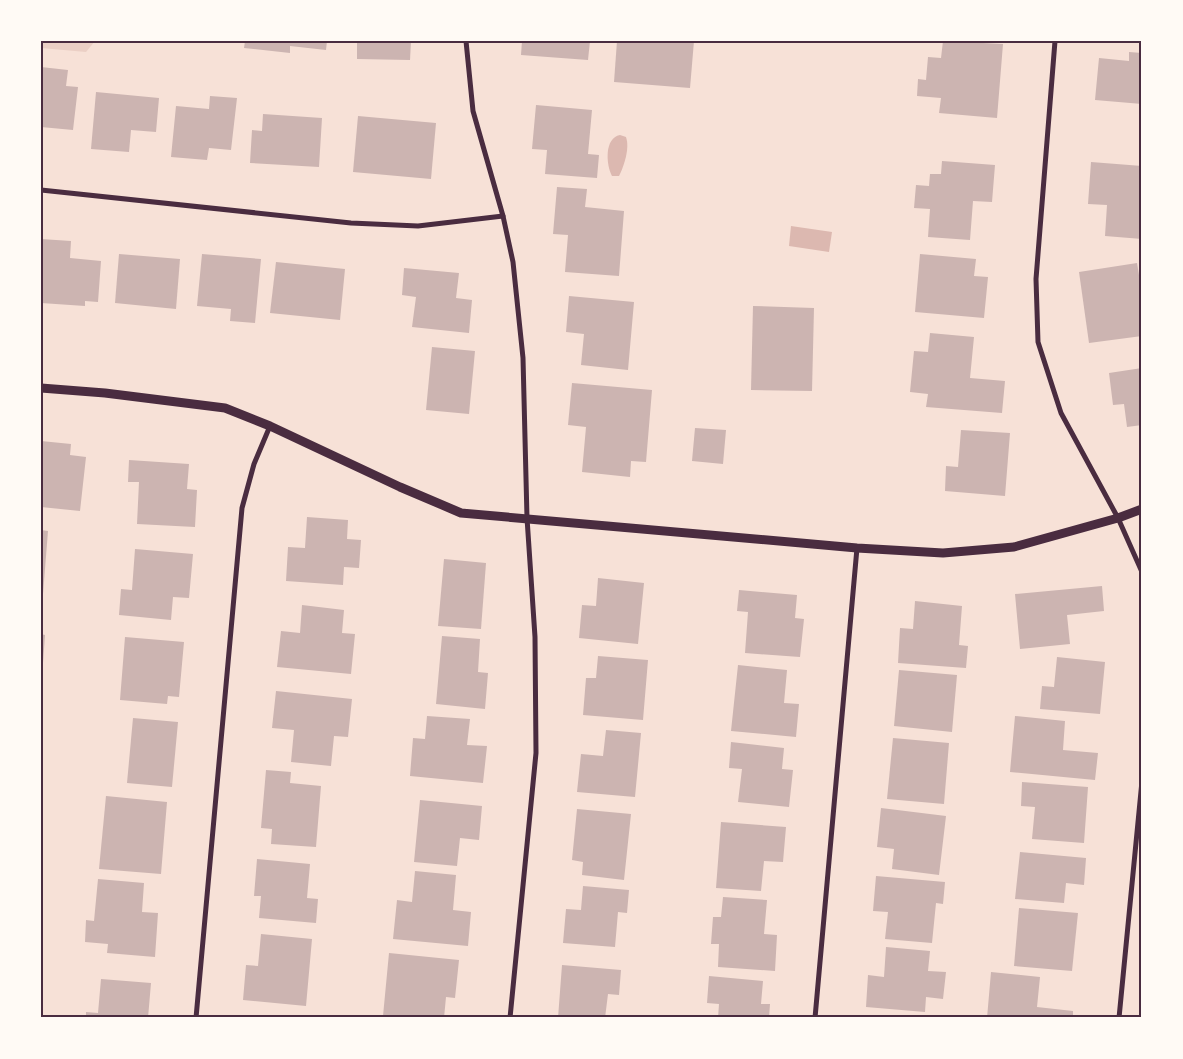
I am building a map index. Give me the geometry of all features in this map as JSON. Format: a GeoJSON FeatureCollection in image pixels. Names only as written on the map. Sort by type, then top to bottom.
{"type":"FeatureCollection","features":[{"type":"Feature","properties":{"kind":"street"},"geometry":{"type":"LineString","coordinates":[[466,41],[473,111],[503,216],[513,262],[523,358],[527,518],[535,637],[536,753],[510,1018]]}},
{"type":"Feature","properties":{"kind":"street"},"geometry":{"type":"LineString","coordinates":[[1056,41],[1036,279],[1038,342],[1061,413],[1118,518],[1142,572]]}},
{"type":"Feature","properties":{"kind":"street"},"geometry":{"type":"LineString","coordinates":[[41,190],[351,223],[418,226],[503,216]]}},
{"type":"Feature","properties":{"kind":"street"},"geometry":{"type":"LineString","coordinates":[[41,388],[104,393],[225,408],[270,426],[400,487],[461,513],[857,548],[943,553],[1014,547],[1118,518],[1142,508]]}},
{"type":"Feature","properties":{"kind":"street"},"geometry":{"type":"LineString","coordinates":[[196,1018],[242,508],[254,464],[270,426]]}},
{"type":"Feature","properties":{"kind":"street"},"geometry":{"type":"LineString","coordinates":[[815,1018],[857,548]]}},
{"type":"Feature","properties":{"kind":"street"},"geometry":{"type":"LineString","coordinates":[[1119,1018],[1142,781]]}},
{"type":"Feature","properties":{"kind":"shaded area"},"geometry":{"type":"Polygon","coordinates":[[[41,41],[95,41],[86,52],[41,48],[41,41]]]}},
{"type":"Feature","properties":{"kind":"shaded area"},"geometry":{"type":"Polygon","coordinates":[[[620,135],[626,137],[626,157],[619,176],[612,176],[608,165],[609,146],[615,137],[620,135]]]}},
{"type":"Feature","properties":{"kind":"shaded area"},"geometry":{"type":"Polygon","coordinates":[[[791,226],[832,232],[829,252],[789,246],[791,226]]]}},
{"type":"Feature","properties":{"kind":"building"},"geometry":{"type":"Polygon","coordinates":[[[245,41],[327,41],[326,50],[290,46],[290,53],[244,48],[245,41]]]}},
{"type":"Feature","properties":{"kind":"building"},"geometry":{"type":"Polygon","coordinates":[[[357,41],[411,41],[410,60],[357,59],[357,41]]]}},
{"type":"Feature","properties":{"kind":"building"},"geometry":{"type":"Polygon","coordinates":[[[522,41],[590,41],[588,60],[521,55],[522,41]]]}},
{"type":"Feature","properties":{"kind":"building"},"geometry":{"type":"Polygon","coordinates":[[[617,41],[694,41],[690,88],[614,82],[617,41]]]}},
{"type":"Feature","properties":{"kind":"building"},"geometry":{"type":"Polygon","coordinates":[[[943,41],[1003,44],[997,118],[939,113],[941,98],[917,96],[918,79],[926,80],[928,57],[941,58],[943,41]]]}},
{"type":"Feature","properties":{"kind":"building"},"geometry":{"type":"Polygon","coordinates":[[[1129,52],[1142,53],[1142,104],[1095,100],[1099,58],[1129,61],[1129,52]]]}},
{"type":"Feature","properties":{"kind":"building"},"geometry":{"type":"Polygon","coordinates":[[[41,67],[68,70],[66,86],[78,87],[73,130],[41,127],[41,67]]]}},
{"type":"Feature","properties":{"kind":"building"},"geometry":{"type":"Polygon","coordinates":[[[96,92],[159,98],[156,132],[131,130],[129,152],[91,149],[96,92]]]}},
{"type":"Feature","properties":{"kind":"building"},"geometry":{"type":"Polygon","coordinates":[[[210,96],[237,98],[231,150],[209,148],[207,160],[171,157],[176,106],[209,109],[210,96]]]}},
{"type":"Feature","properties":{"kind":"building"},"geometry":{"type":"Polygon","coordinates":[[[536,105],[592,110],[588,154],[599,155],[597,178],[545,174],[547,150],[532,149],[536,105]]]}},
{"type":"Feature","properties":{"kind":"building"},"geometry":{"type":"Polygon","coordinates":[[[263,114],[322,118],[319,167],[250,163],[252,130],[262,131],[263,114]]]}},
{"type":"Feature","properties":{"kind":"building"},"geometry":{"type":"Polygon","coordinates":[[[358,116],[436,123],[431,179],[353,172],[358,116]]]}},
{"type":"Feature","properties":{"kind":"building"},"geometry":{"type":"Polygon","coordinates":[[[942,161],[995,165],[992,202],[973,201],[970,240],[928,237],[930,209],[914,208],[916,185],[929,186],[930,174],[941,174],[942,161]]]}},
{"type":"Feature","properties":{"kind":"building"},"geometry":{"type":"Polygon","coordinates":[[[1091,162],[1142,166],[1142,239],[1105,236],[1107,205],[1088,204],[1091,162]]]}},
{"type":"Feature","properties":{"kind":"building"},"geometry":{"type":"Polygon","coordinates":[[[557,187],[587,189],[585,207],[624,211],[619,276],[565,272],[568,235],[553,234],[557,187]]]}},
{"type":"Feature","properties":{"kind":"building"},"geometry":{"type":"Polygon","coordinates":[[[41,239],[71,241],[70,258],[101,261],[98,302],[85,301],[85,306],[41,303],[41,239]]]}},
{"type":"Feature","properties":{"kind":"building"},"geometry":{"type":"Polygon","coordinates":[[[119,254],[180,259],[176,309],[115,303],[119,254]]]}},
{"type":"Feature","properties":{"kind":"building"},"geometry":{"type":"Polygon","coordinates":[[[202,254],[261,259],[255,323],[230,321],[231,309],[197,306],[202,254]]]}},
{"type":"Feature","properties":{"kind":"building"},"geometry":{"type":"Polygon","coordinates":[[[920,254],[976,259],[974,276],[988,277],[984,318],[915,312],[920,254]]]}},
{"type":"Feature","properties":{"kind":"building"},"geometry":{"type":"Polygon","coordinates":[[[276,262],[345,269],[340,320],[270,313],[276,262]]]}},
{"type":"Feature","properties":{"kind":"building"},"geometry":{"type":"Polygon","coordinates":[[[1137,263],[1142,293],[1142,336],[1089,343],[1079,272],[1137,263]]]}},
{"type":"Feature","properties":{"kind":"building"},"geometry":{"type":"Polygon","coordinates":[[[404,268],[459,273],[456,298],[472,300],[469,333],[412,327],[416,297],[402,295],[404,268]]]}},
{"type":"Feature","properties":{"kind":"building"},"geometry":{"type":"Polygon","coordinates":[[[569,296],[634,302],[628,370],[581,365],[584,334],[566,332],[569,296]]]}},
{"type":"Feature","properties":{"kind":"building"},"geometry":{"type":"Polygon","coordinates":[[[753,306],[814,308],[812,391],[751,390],[753,306]]]}},
{"type":"Feature","properties":{"kind":"building"},"geometry":{"type":"Polygon","coordinates":[[[930,333],[974,337],[970,378],[1005,381],[1002,413],[926,407],[928,394],[910,392],[914,351],[928,352],[930,333]]]}},
{"type":"Feature","properties":{"kind":"building"},"geometry":{"type":"Polygon","coordinates":[[[432,347],[475,351],[469,414],[426,410],[432,347]]]}},
{"type":"Feature","properties":{"kind":"building"},"geometry":{"type":"Polygon","coordinates":[[[1142,368],[1142,425],[1127,427],[1124,404],[1113,405],[1109,373],[1142,368]]]}},
{"type":"Feature","properties":{"kind":"building"},"geometry":{"type":"Polygon","coordinates":[[[572,383],[652,390],[646,462],[631,461],[630,477],[582,472],[586,427],[568,425],[572,383]]]}},
{"type":"Feature","properties":{"kind":"building"},"geometry":{"type":"Polygon","coordinates":[[[695,428],[726,430],[723,464],[692,461],[695,428]]]}},
{"type":"Feature","properties":{"kind":"building"},"geometry":{"type":"Polygon","coordinates":[[[961,430],[1010,433],[1005,496],[945,491],[946,466],[958,467],[961,430]]]}},
{"type":"Feature","properties":{"kind":"building"},"geometry":{"type":"Polygon","coordinates":[[[41,441],[71,444],[70,455],[86,457],[80,511],[41,507],[41,441]]]}},
{"type":"Feature","properties":{"kind":"building"},"geometry":{"type":"Polygon","coordinates":[[[129,460],[189,464],[187,489],[197,490],[195,527],[137,524],[139,482],[128,482],[129,460]]]}},
{"type":"Feature","properties":{"kind":"building"},"geometry":{"type":"Polygon","coordinates":[[[307,517],[348,520],[347,539],[361,540],[359,568],[344,567],[343,585],[286,581],[288,547],[305,548],[307,517]]]}},
{"type":"Feature","properties":{"kind":"building"},"geometry":{"type":"Polygon","coordinates":[[[41,530],[48,531],[43,594],[41,594],[41,530]]]}},
{"type":"Feature","properties":{"kind":"building"},"geometry":{"type":"Polygon","coordinates":[[[135,549],[193,554],[189,598],[173,597],[171,620],[119,615],[121,589],[132,590],[135,549]]]}},
{"type":"Feature","properties":{"kind":"building"},"geometry":{"type":"Polygon","coordinates":[[[444,559],[486,563],[481,629],[438,626],[444,559]]]}},
{"type":"Feature","properties":{"kind":"building"},"geometry":{"type":"Polygon","coordinates":[[[598,578],[644,583],[638,644],[579,638],[582,605],[596,606],[598,578]]]}},
{"type":"Feature","properties":{"kind":"building"},"geometry":{"type":"Polygon","coordinates":[[[1102,586],[1104,611],[1067,615],[1070,644],[1020,649],[1015,594],[1102,586]]]}},
{"type":"Feature","properties":{"kind":"building"},"geometry":{"type":"Polygon","coordinates":[[[739,590],[797,595],[795,618],[804,619],[800,657],[745,653],[748,612],[737,611],[739,590]]]}},
{"type":"Feature","properties":{"kind":"building"},"geometry":{"type":"Polygon","coordinates":[[[915,601],[962,606],[959,645],[968,646],[966,668],[898,663],[900,628],[913,629],[915,601]]]}},
{"type":"Feature","properties":{"kind":"building"},"geometry":{"type":"Polygon","coordinates":[[[302,605],[344,610],[342,633],[355,634],[351,674],[277,667],[281,631],[300,633],[302,605]]]}},
{"type":"Feature","properties":{"kind":"building"},"geometry":{"type":"Polygon","coordinates":[[[41,634],[45,635],[43,663],[41,663],[41,634]]]}},
{"type":"Feature","properties":{"kind":"building"},"geometry":{"type":"Polygon","coordinates":[[[442,636],[480,639],[478,672],[488,673],[485,709],[436,704],[442,636]]]}},
{"type":"Feature","properties":{"kind":"building"},"geometry":{"type":"Polygon","coordinates":[[[125,637],[184,642],[179,697],[168,696],[167,704],[120,700],[125,637]]]}},
{"type":"Feature","properties":{"kind":"building"},"geometry":{"type":"Polygon","coordinates":[[[598,656],[648,660],[643,720],[583,715],[586,678],[596,678],[598,656]]]}},
{"type":"Feature","properties":{"kind":"building"},"geometry":{"type":"Polygon","coordinates":[[[1057,657],[1105,662],[1100,714],[1040,709],[1042,686],[1054,687],[1057,657]]]}},
{"type":"Feature","properties":{"kind":"building"},"geometry":{"type":"Polygon","coordinates":[[[738,665],[787,670],[784,703],[799,704],[796,737],[731,731],[738,665]]]}},
{"type":"Feature","properties":{"kind":"building"},"geometry":{"type":"Polygon","coordinates":[[[899,670],[957,675],[952,732],[894,726],[899,670]]]}},
{"type":"Feature","properties":{"kind":"building"},"geometry":{"type":"Polygon","coordinates":[[[276,691],[352,699],[348,737],[334,736],[331,766],[291,762],[294,730],[272,728],[276,691]]]}},
{"type":"Feature","properties":{"kind":"building"},"geometry":{"type":"Polygon","coordinates":[[[427,716],[470,719],[467,745],[487,746],[483,783],[410,776],[413,738],[425,739],[427,716]]]}},
{"type":"Feature","properties":{"kind":"building"},"geometry":{"type":"Polygon","coordinates":[[[1015,716],[1065,721],[1063,750],[1098,753],[1095,780],[1010,772],[1015,716]]]}},
{"type":"Feature","properties":{"kind":"building"},"geometry":{"type":"Polygon","coordinates":[[[133,718],[178,722],[172,787],[127,783],[133,718]]]}},
{"type":"Feature","properties":{"kind":"building"},"geometry":{"type":"Polygon","coordinates":[[[606,730],[641,733],[635,797],[577,792],[581,754],[603,756],[606,730]]]}},
{"type":"Feature","properties":{"kind":"building"},"geometry":{"type":"Polygon","coordinates":[[[893,738],[949,743],[944,804],[887,799],[893,738]]]}},
{"type":"Feature","properties":{"kind":"building"},"geometry":{"type":"Polygon","coordinates":[[[731,742],[784,748],[782,769],[793,770],[789,807],[738,802],[742,769],[729,768],[731,742]]]}},
{"type":"Feature","properties":{"kind":"building"},"geometry":{"type":"Polygon","coordinates":[[[266,770],[291,772],[290,783],[321,786],[316,847],[271,844],[272,829],[261,828],[266,770]]]}},
{"type":"Feature","properties":{"kind":"building"},"geometry":{"type":"Polygon","coordinates":[[[1022,782],[1088,787],[1084,843],[1032,839],[1035,807],[1021,806],[1022,782]]]}},
{"type":"Feature","properties":{"kind":"building"},"geometry":{"type":"Polygon","coordinates":[[[106,796],[167,802],[161,874],[99,869],[106,796]]]}},
{"type":"Feature","properties":{"kind":"building"},"geometry":{"type":"Polygon","coordinates":[[[420,800],[482,806],[479,840],[460,838],[457,866],[414,862],[420,800]]]}},
{"type":"Feature","properties":{"kind":"building"},"geometry":{"type":"Polygon","coordinates":[[[881,808],[946,816],[939,875],[892,869],[894,849],[877,847],[881,808]]]}},
{"type":"Feature","properties":{"kind":"building"},"geometry":{"type":"Polygon","coordinates":[[[577,809],[631,814],[624,880],[582,875],[583,862],[572,860],[577,809]]]}},
{"type":"Feature","properties":{"kind":"building"},"geometry":{"type":"Polygon","coordinates":[[[721,822],[786,827],[783,862],[764,861],[761,891],[716,888],[721,822]]]}},
{"type":"Feature","properties":{"kind":"building"},"geometry":{"type":"Polygon","coordinates":[[[1020,852],[1086,858],[1084,885],[1066,883],[1064,903],[1015,899],[1020,852]]]}},
{"type":"Feature","properties":{"kind":"building"},"geometry":{"type":"Polygon","coordinates":[[[257,859],[310,864],[307,898],[318,899],[316,923],[259,918],[261,896],[254,896],[257,859]]]}},
{"type":"Feature","properties":{"kind":"building"},"geometry":{"type":"Polygon","coordinates":[[[415,871],[456,875],[453,910],[471,912],[468,946],[393,939],[397,900],[412,902],[415,871]]]}},
{"type":"Feature","properties":{"kind":"building"},"geometry":{"type":"Polygon","coordinates":[[[876,876],[945,882],[943,904],[936,903],[932,943],[885,939],[888,912],[873,911],[876,876]]]}},
{"type":"Feature","properties":{"kind":"building"},"geometry":{"type":"Polygon","coordinates":[[[98,879],[144,883],[142,912],[158,913],[155,957],[107,953],[108,944],[85,942],[86,920],[94,921],[98,879]]]}},
{"type":"Feature","properties":{"kind":"building"},"geometry":{"type":"Polygon","coordinates":[[[583,886],[629,890],[627,913],[618,912],[615,947],[563,943],[566,909],[581,910],[583,886]]]}},
{"type":"Feature","properties":{"kind":"building"},"geometry":{"type":"Polygon","coordinates":[[[723,897],[767,900],[764,934],[777,935],[775,971],[718,967],[719,944],[711,944],[713,917],[721,917],[723,897]]]}},
{"type":"Feature","properties":{"kind":"building"},"geometry":{"type":"Polygon","coordinates":[[[1019,908],[1078,913],[1072,971],[1014,966],[1019,908]]]}},
{"type":"Feature","properties":{"kind":"building"},"geometry":{"type":"Polygon","coordinates":[[[261,934],[312,939],[306,1006],[243,1000],[246,965],[258,966],[261,934]]]}},
{"type":"Feature","properties":{"kind":"building"},"geometry":{"type":"Polygon","coordinates":[[[886,947],[930,951],[928,971],[946,972],[943,999],[926,997],[925,1012],[866,1007],[868,975],[884,977],[886,947]]]}},
{"type":"Feature","properties":{"kind":"building"},"geometry":{"type":"Polygon","coordinates":[[[389,953],[459,960],[455,998],[446,997],[444,1018],[383,1016],[389,953]]]}},
{"type":"Feature","properties":{"kind":"building"},"geometry":{"type":"Polygon","coordinates":[[[562,965],[621,970],[619,995],[608,994],[605,1018],[558,1018],[562,965]]]}},
{"type":"Feature","properties":{"kind":"building"},"geometry":{"type":"Polygon","coordinates":[[[991,972],[1040,977],[1037,1007],[1073,1011],[1073,1018],[987,1018],[991,972]]]}},
{"type":"Feature","properties":{"kind":"building"},"geometry":{"type":"Polygon","coordinates":[[[709,976],[763,981],[761,1004],[770,1004],[769,1018],[718,1018],[719,1004],[707,1003],[709,976]]]}},
{"type":"Feature","properties":{"kind":"building"},"geometry":{"type":"Polygon","coordinates":[[[101,979],[151,983],[148,1018],[86,1018],[86,1012],[98,1013],[101,979]]]}},
{"type":"Feature","properties":{"kind":"building"},"geometry":{"type":"Polygon","coordinates":[[[866,1015],[881,1016],[881,1018],[866,1018],[866,1015]]]}}]}
